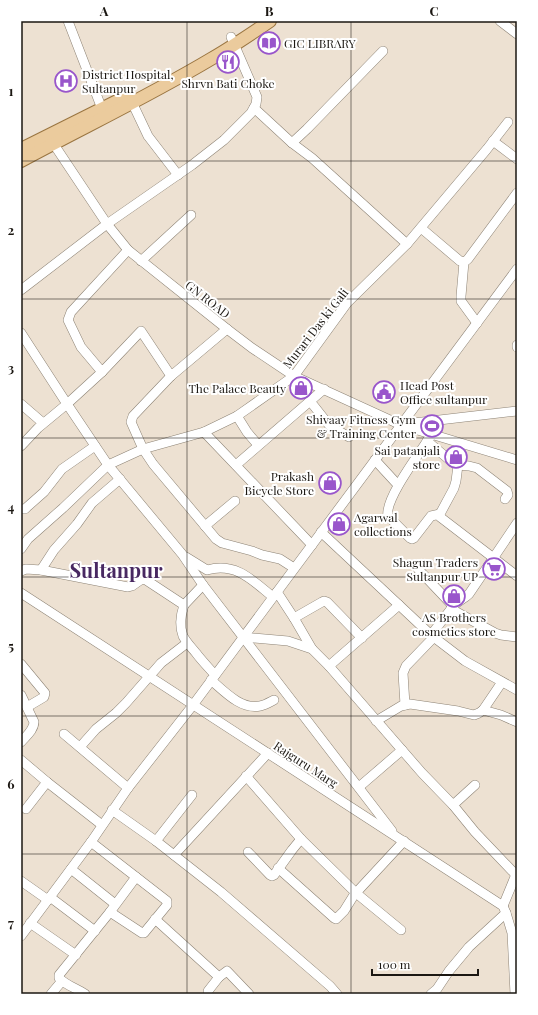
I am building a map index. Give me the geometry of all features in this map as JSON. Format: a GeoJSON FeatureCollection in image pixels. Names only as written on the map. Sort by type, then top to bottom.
{"type":"FeatureCollection","features":[{"type":"Feature","properties":{"kind":"main road"},"geometry":{"type":"LineString","coordinates":[[233,41],[257,21]]}},
{"type":"Feature","properties":{"kind":"main road"},"geometry":{"type":"LineString","coordinates":[[21,150],[50,139],[131,99],[209,51],[233,41],[270,21]]}},
{"type":"Feature","properties":{"kind":"main road"},"geometry":{"type":"LineString","coordinates":[[21,160],[50,139],[102,109],[131,99]]}},
{"type":"Feature","properties":{"kind":"street"},"geometry":{"type":"LineString","coordinates":[[68,21],[102,109]]}},
{"type":"Feature","properties":{"kind":"street"},"geometry":{"type":"LineString","coordinates":[[500,21],[517,34]]}},
{"type":"Feature","properties":{"kind":"street"},"geometry":{"type":"LineString","coordinates":[[21,290],[107,224],[192,165],[224,140],[251,113],[256,104],[257,98],[233,41]]}},
{"type":"Feature","properties":{"kind":"street"},"geometry":{"type":"LineString","coordinates":[[292,143],[383,52]]}},
{"type":"Feature","properties":{"kind":"street"},"geometry":{"type":"LineString","coordinates":[[131,99],[148,136],[178,175]]}},
{"type":"Feature","properties":{"kind":"street"},"geometry":{"type":"LineString","coordinates":[[254,108],[407,244]]}},
{"type":"Feature","properties":{"kind":"street","name":"Murari Das ki Gali"},"geometry":{"type":"LineString","coordinates":[[21,549],[24,536],[63,508],[108,465],[143,449],[204,432],[237,416],[294,376],[347,303],[407,244],[508,122]]}},
{"type":"Feature","properties":{"kind":"street","name":"GN ROAD"},"geometry":{"type":"LineString","coordinates":[[50,139],[107,224],[128,250],[252,348],[294,376],[401,425],[430,437],[517,460]]}},
{"type":"Feature","properties":{"kind":"street"},"geometry":{"type":"LineString","coordinates":[[493,142],[517,159]]}},
{"type":"Feature","properties":{"kind":"street"},"geometry":{"type":"LineString","coordinates":[[464,262],[468,260],[517,193]]}},
{"type":"Feature","properties":{"kind":"street"},"geometry":{"type":"LineString","coordinates":[[141,261],[191,215]]}},
{"type":"Feature","properties":{"kind":"street"},"geometry":{"type":"LineString","coordinates":[[421,228],[460,261],[464,262]]}},
{"type":"Feature","properties":{"kind":"street"},"geometry":{"type":"LineString","coordinates":[[102,372],[81,347],[68,320],[71,312],[128,250]]}},
{"type":"Feature","properties":{"kind":"street"},"geometry":{"type":"LineString","coordinates":[[464,262],[461,301],[477,323]]}},
{"type":"Feature","properties":{"kind":"street"},"geometry":{"type":"LineString","coordinates":[[21,936],[91,842],[128,788],[193,705],[517,269]]}},
{"type":"Feature","properties":{"kind":"street"},"geometry":{"type":"LineString","coordinates":[[227,329],[171,376],[132,416],[131,422],[143,449],[153,464],[216,539],[262,555],[280,559],[294,568]]}},
{"type":"Feature","properties":{"kind":"street"},"geometry":{"type":"LineString","coordinates":[[21,446],[43,423],[67,404],[102,372],[141,331],[171,376]]}},
{"type":"Feature","properties":{"kind":"street"},"geometry":{"type":"LineString","coordinates":[[21,333],[108,465],[182,554],[203,585],[358,787],[400,839],[351,899],[344,911],[336,919],[278,868]]}},
{"type":"Feature","properties":{"kind":"street"},"geometry":{"type":"LineString","coordinates":[[236,465],[324,389]]}},
{"type":"Feature","properties":{"kind":"street"},"geometry":{"type":"LineString","coordinates":[[310,401],[329,425],[349,437]]}},
{"type":"Feature","properties":{"kind":"street"},"geometry":{"type":"LineString","coordinates":[[21,404],[43,423]]}},
{"type":"Feature","properties":{"kind":"street"},"geometry":{"type":"LineString","coordinates":[[401,425],[517,411]]}},
{"type":"Feature","properties":{"kind":"street"},"geometry":{"type":"LineString","coordinates":[[237,416],[247,432],[258,445]]}},
{"type":"Feature","properties":{"kind":"street"},"geometry":{"type":"LineString","coordinates":[[204,432],[312,545]]}},
{"type":"Feature","properties":{"kind":"street"},"geometry":{"type":"LineString","coordinates":[[440,514],[431,516],[412,539],[388,516],[391,500],[398,485],[430,437],[452,462],[458,465],[477,468],[507,491],[508,495],[505,499]]}},
{"type":"Feature","properties":{"kind":"street"},"geometry":{"type":"LineString","coordinates":[[21,509],[25,509],[40,496],[62,469],[96,446]]}},
{"type":"Feature","properties":{"kind":"street"},"geometry":{"type":"LineString","coordinates":[[375,460],[398,485]]}},
{"type":"Feature","properties":{"kind":"street"},"geometry":{"type":"LineString","coordinates":[[440,514],[454,488],[458,465]]}},
{"type":"Feature","properties":{"kind":"street"},"geometry":{"type":"LineString","coordinates":[[41,570],[54,550],[78,524],[92,503],[120,479]]}},
{"type":"Feature","properties":{"kind":"street"},"geometry":{"type":"LineString","coordinates":[[205,526],[235,501]]}},
{"type":"Feature","properties":{"kind":"street"},"geometry":{"type":"LineString","coordinates":[[440,514],[440,517],[517,576]]}},
{"type":"Feature","properties":{"kind":"street"},"geometry":{"type":"LineString","coordinates":[[405,705],[403,673],[406,666],[432,636],[452,608],[469,594],[517,522]]}},
{"type":"Feature","properties":{"kind":"street"},"geometry":{"type":"LineString","coordinates":[[321,532],[432,636],[465,661],[517,690]]}},
{"type":"Feature","properties":{"kind":"street"},"geometry":{"type":"LineString","coordinates":[[182,554],[207,570],[218,568],[240,572],[275,594],[294,618],[312,649],[329,666],[422,773],[453,805],[475,832],[517,875],[504,909],[449,971],[438,989],[431,994]]}},
{"type":"Feature","properties":{"kind":"street"},"geometry":{"type":"LineString","coordinates":[[21,572],[26,569],[41,570],[128,586],[132,586],[142,579],[146,580],[184,605]]}},
{"type":"Feature","properties":{"kind":"street"},"geometry":{"type":"LineString","coordinates":[[418,569],[452,608],[495,633],[517,637]]}},
{"type":"Feature","properties":{"kind":"street"},"geometry":{"type":"LineString","coordinates":[[203,585],[184,605],[181,612],[181,626],[187,643],[213,678],[231,697],[245,704],[256,706],[261,706],[274,700]]}},
{"type":"Feature","properties":{"kind":"street","name":"Rajguru Marg"},"geometry":{"type":"LineString","coordinates":[[21,593],[400,839],[504,909]]}},
{"type":"Feature","properties":{"kind":"street"},"geometry":{"type":"LineString","coordinates":[[294,618],[324,601],[327,602],[362,638]]}},
{"type":"Feature","properties":{"kind":"street"},"geometry":{"type":"LineString","coordinates":[[329,666],[399,605]]}},
{"type":"Feature","properties":{"kind":"street"},"geometry":{"type":"LineString","coordinates":[[243,637],[288,641],[312,649]]}},
{"type":"Feature","properties":{"kind":"street"},"geometry":{"type":"LineString","coordinates":[[80,747],[96,729],[126,703],[165,659],[187,643]]}},
{"type":"Feature","properties":{"kind":"street"},"geometry":{"type":"LineString","coordinates":[[21,664],[45,693],[44,697],[27,707]]}},
{"type":"Feature","properties":{"kind":"street"},"geometry":{"type":"LineString","coordinates":[[376,721],[401,706],[410,704],[474,715],[483,710],[502,682]]}},
{"type":"Feature","properties":{"kind":"street"},"geometry":{"type":"LineString","coordinates":[[21,695],[34,722],[31,731],[21,742]]}},
{"type":"Feature","properties":{"kind":"street"},"geometry":{"type":"LineString","coordinates":[[483,710],[517,722]]}},
{"type":"Feature","properties":{"kind":"street"},"geometry":{"type":"LineString","coordinates":[[64,734],[128,788]]}},
{"type":"Feature","properties":{"kind":"street"},"geometry":{"type":"LineString","coordinates":[[358,787],[402,750]]}},
{"type":"Feature","properties":{"kind":"street"},"geometry":{"type":"LineString","coordinates":[[174,855],[268,753]]}},
{"type":"Feature","properties":{"kind":"street"},"geometry":{"type":"LineString","coordinates":[[21,760],[102,825]]}},
{"type":"Feature","properties":{"kind":"street"},"geometry":{"type":"LineString","coordinates":[[246,776],[301,839],[356,893],[401,930]]}},
{"type":"Feature","properties":{"kind":"street"},"geometry":{"type":"LineString","coordinates":[[26,809],[47,782]]}},
{"type":"Feature","properties":{"kind":"street"},"geometry":{"type":"LineString","coordinates":[[453,805],[476,785]]}},
{"type":"Feature","properties":{"kind":"street"},"geometry":{"type":"LineString","coordinates":[[156,841],[192,794]]}},
{"type":"Feature","properties":{"kind":"street"},"geometry":{"type":"LineString","coordinates":[[112,810],[156,841],[221,892],[330,986],[337,994]]}},
{"type":"Feature","properties":{"kind":"street"},"geometry":{"type":"LineString","coordinates":[[248,852],[272,876],[301,839]]}},
{"type":"Feature","properties":{"kind":"street"},"geometry":{"type":"LineString","coordinates":[[71,869],[112,908],[143,933],[166,905],[167,901],[91,842]]}},
{"type":"Feature","properties":{"kind":"street"},"geometry":{"type":"LineString","coordinates":[[86,994],[69,986],[59,978],[59,975],[95,931],[136,876]]}},
{"type":"Feature","properties":{"kind":"street"},"geometry":{"type":"LineString","coordinates":[[21,881],[95,931]]}},
{"type":"Feature","properties":{"kind":"street"},"geometry":{"type":"LineString","coordinates":[[504,909],[512,933],[515,994]]}},
{"type":"Feature","properties":{"kind":"street"},"geometry":{"type":"LineString","coordinates":[[155,919],[219,977]]}},
{"type":"Feature","properties":{"kind":"street"},"geometry":{"type":"LineString","coordinates":[[30,923],[76,955]]}},
{"type":"Feature","properties":{"kind":"street"},"geometry":{"type":"LineString","coordinates":[[207,993],[219,977],[227,971],[249,994]]}},
{"type":"Feature","properties":{"kind":"street"},"geometry":{"type":"LineString","coordinates":[[51,994],[62,981]]}},
{"type":"Feature","properties":{"kind":"place","name":"GIC LIBRARY"},"geometry":{"type":"Point","coordinates":[269,43]}},
{"type":"Feature","properties":{"kind":"place","name":"Shrvn Bati Choke"},"geometry":{"type":"Point","coordinates":[228,62]}},
{"type":"Feature","properties":{"kind":"place","name":"District Hospital, Sultanpur"},"geometry":{"type":"Point","coordinates":[66,81]}},
{"type":"Feature","properties":{"kind":"place","name":"The Palace Beauty"},"geometry":{"type":"Point","coordinates":[301,388]}},
{"type":"Feature","properties":{"kind":"place","name":"Head Post Office sultanpur"},"geometry":{"type":"Point","coordinates":[384,392]}},
{"type":"Feature","properties":{"kind":"place","name":"Shivaay Fitness Gym & Training Center"},"geometry":{"type":"Point","coordinates":[432,426]}},
{"type":"Feature","properties":{"kind":"place","name":"Sai patanjali store"},"geometry":{"type":"Point","coordinates":[456,457]}},
{"type":"Feature","properties":{"kind":"place","name":"Prakash Bicycle Store"},"geometry":{"type":"Point","coordinates":[330,483]}},
{"type":"Feature","properties":{"kind":"place","name":"Agarwal collections"},"geometry":{"type":"Point","coordinates":[339,524]}},
{"type":"Feature","properties":{"kind":"place","name":"Shagun Traders Sultanpur UP"},"geometry":{"type":"Point","coordinates":[494,569]}},
{"type":"Feature","properties":{"kind":"place","name":"AS Brothers cosmetics store"},"geometry":{"type":"Point","coordinates":[454,596]}},
{"type":"Feature","properties":{"kind":"district","name":"Sultanpur"},"geometry":{"type":"Point","coordinates":[116,569]}}]}
